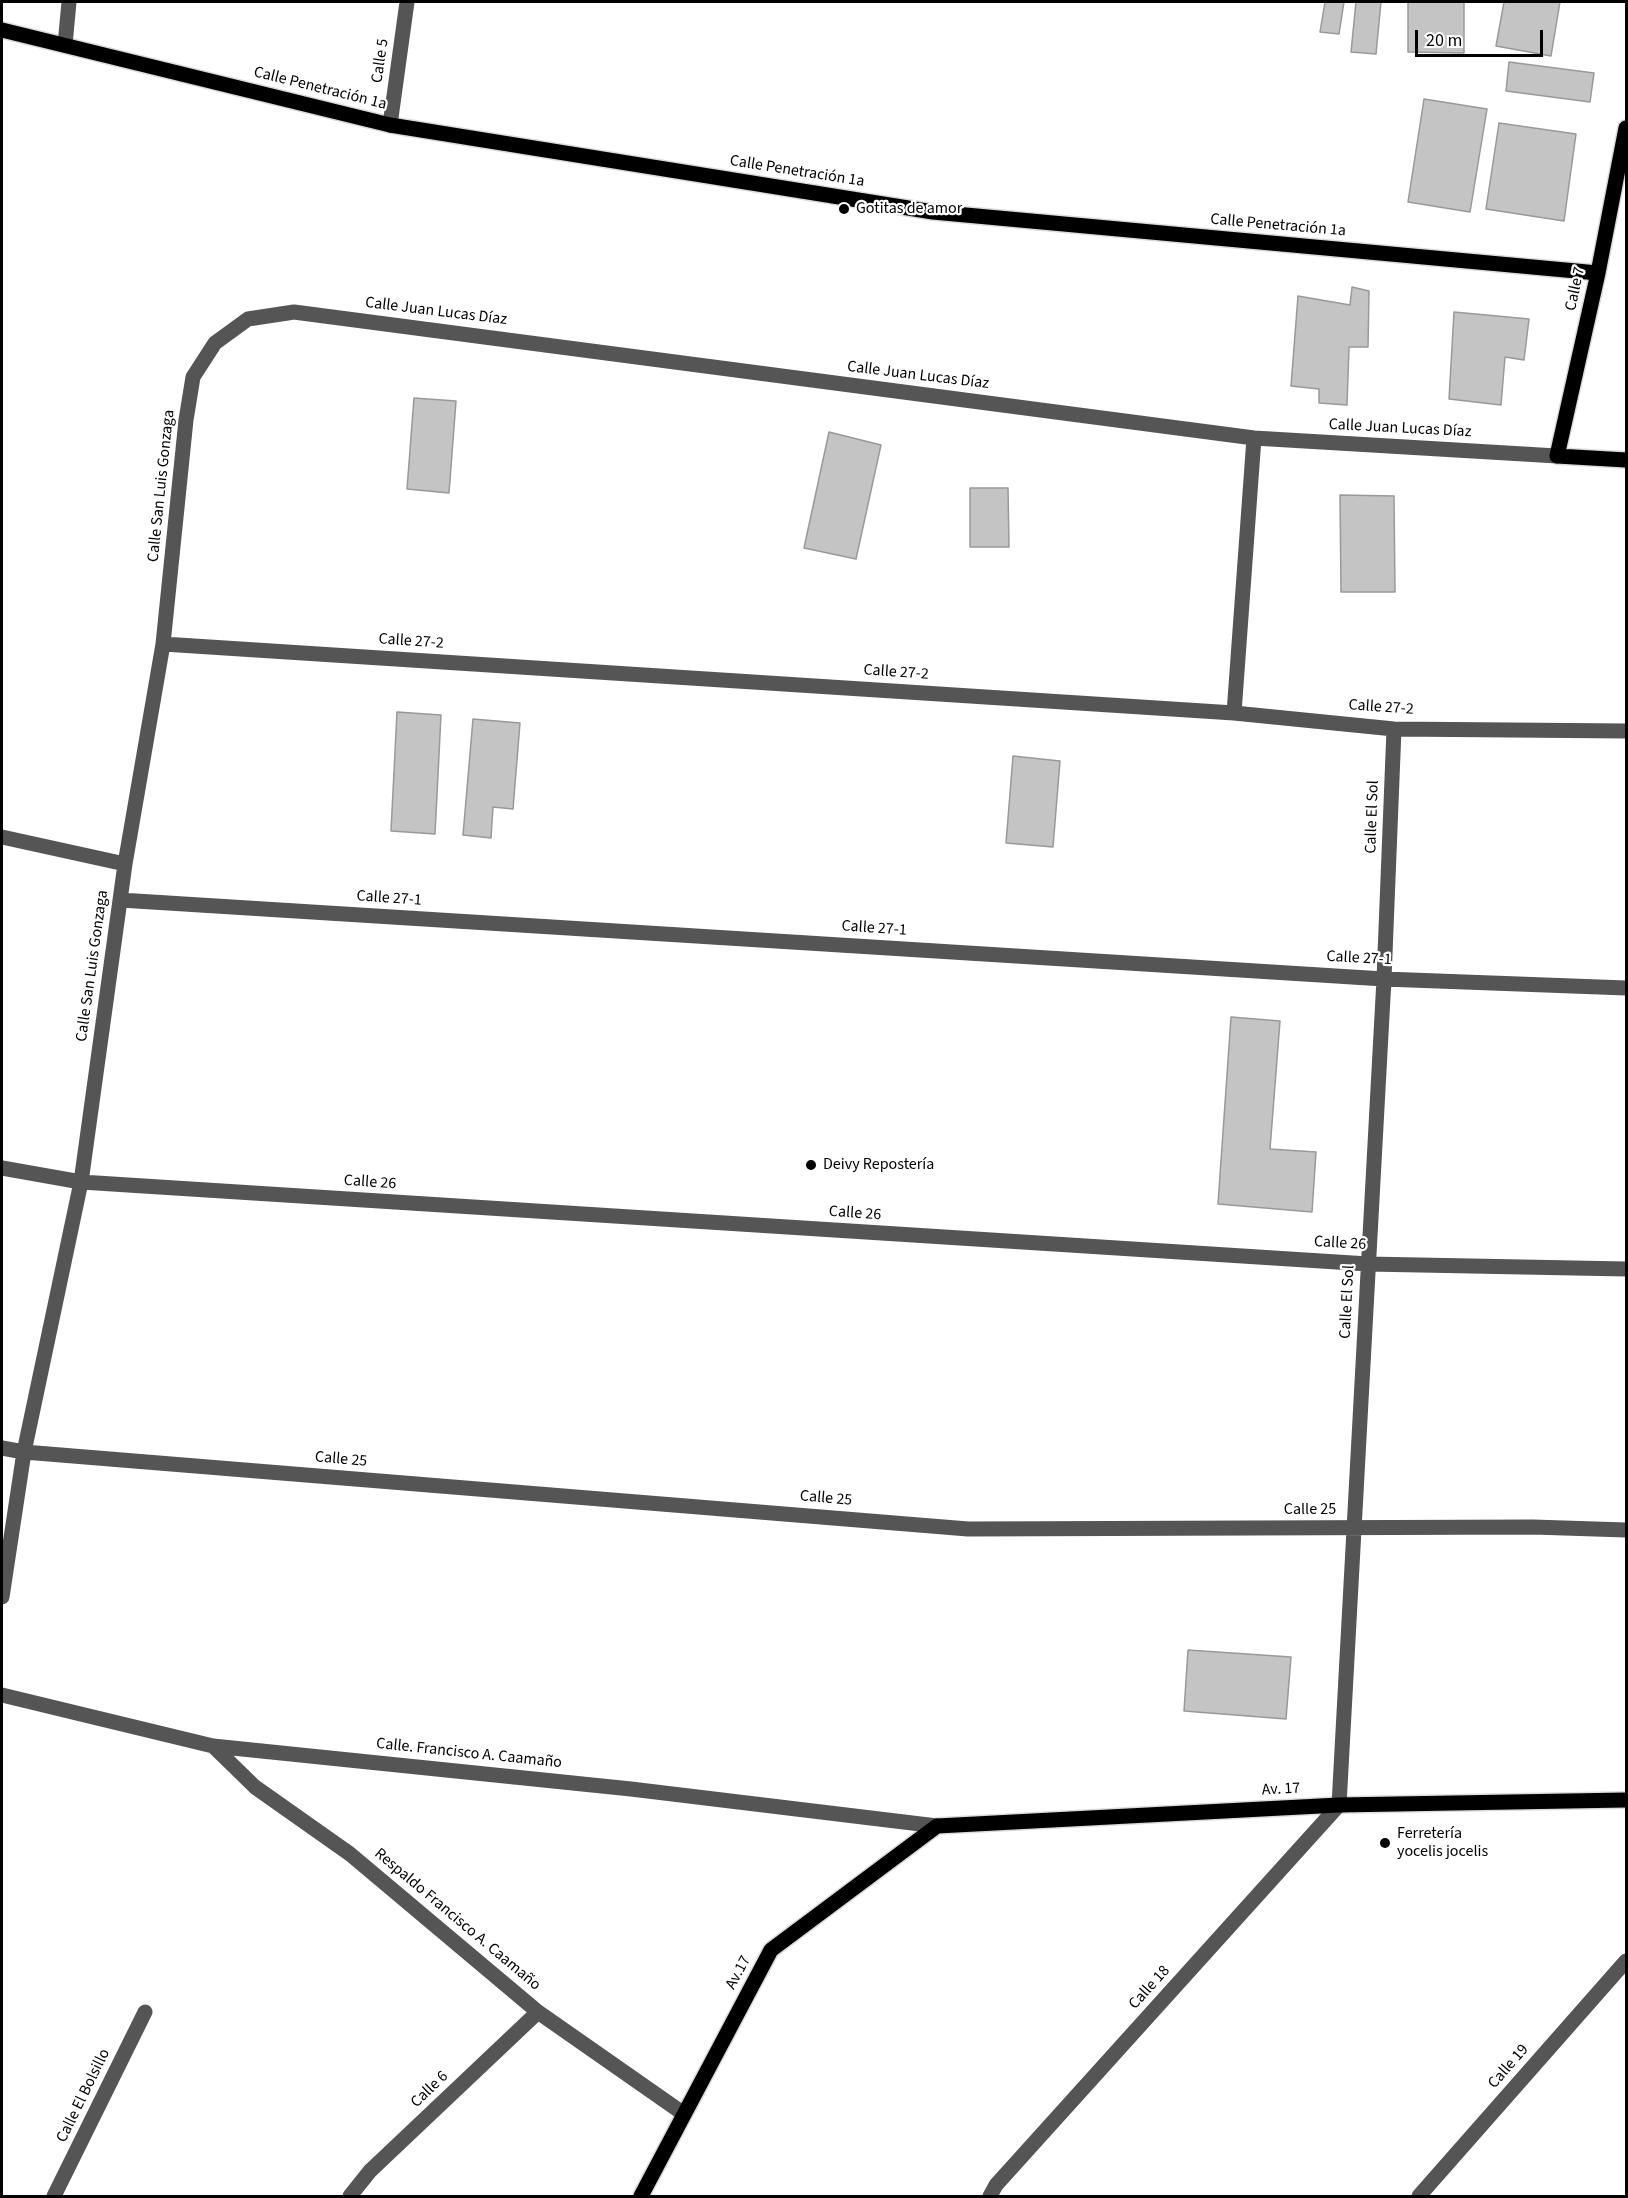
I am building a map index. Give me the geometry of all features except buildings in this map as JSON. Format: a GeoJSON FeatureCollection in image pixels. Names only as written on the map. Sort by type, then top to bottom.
{"type":"FeatureCollection","features":[{"type":"Feature","properties":{"kind":"main road","name":"Calle Penetración 1a"},"geometry":{"type":"LineString","coordinates":[[2,30],[390,125],[933,212],[1598,273]]}},
{"type":"Feature","properties":{"kind":"main road","name":"Calle 7"},"geometry":{"type":"LineString","coordinates":[[1557,456],[1598,273],[1626,128]]}},
{"type":"Feature","properties":{"kind":"main road","name":"Calle Juan Lucas Díaz"},"geometry":{"type":"LineString","coordinates":[[1557,456],[1626,460]]}},
{"type":"Feature","properties":{"kind":"main road","name":"Av. 17"},"geometry":{"type":"LineString","coordinates":[[937,1826],[1339,1805],[1626,1800]]}},
{"type":"Feature","properties":{"kind":"main road","name":"Av.17"},"geometry":{"type":"LineString","coordinates":[[641,2196],[771,1950],[937,1826]]}},
{"type":"Feature","properties":{"kind":"street"},"geometry":{"type":"LineString","coordinates":[[65,45],[69,2]]}},
{"type":"Feature","properties":{"kind":"street","name":"Calle 5"},"geometry":{"type":"LineString","coordinates":[[390,125],[407,2]]}},
{"type":"Feature","properties":{"kind":"street","name":"Calle Juan Lucas Díaz"},"geometry":{"type":"LineString","coordinates":[[215,343],[249,319],[294,312],[1254,438],[1557,456]]}},
{"type":"Feature","properties":{"kind":"street","name":"Calle San Luis Gonzaga"},"geometry":{"type":"LineString","coordinates":[[2,1597],[24,1452],[81,1182],[125,864],[163,644],[186,420],[193,377],[215,343]]}},
{"type":"Feature","properties":{"kind":"street"},"geometry":{"type":"LineString","coordinates":[[1234,712],[1254,438]]}},
{"type":"Feature","properties":{"kind":"street","name":"Calle 27-2"},"geometry":{"type":"LineString","coordinates":[[163,644],[1234,712],[1394,729],[1626,731]]}},
{"type":"Feature","properties":{"kind":"street","name":"Calle El Sol"},"geometry":{"type":"LineString","coordinates":[[1339,1805],[1384,979],[1394,729]]}},
{"type":"Feature","properties":{"kind":"street"},"geometry":{"type":"LineString","coordinates":[[2,837],[125,864]]}},
{"type":"Feature","properties":{"kind":"street","name":"Calle 27-1"},"geometry":{"type":"LineString","coordinates":[[120,900],[1384,979],[1626,988]]}},
{"type":"Feature","properties":{"kind":"street","name":"Calle 26"},"geometry":{"type":"LineString","coordinates":[[2,1168],[81,1182],[1368,1264],[1626,1269]]}},
{"type":"Feature","properties":{"kind":"street","name":"Calle 25"},"geometry":{"type":"LineString","coordinates":[[2,1448],[24,1452],[968,1529],[1533,1527],[1626,1530]]}},
{"type":"Feature","properties":{"kind":"street","name":"Calle. Francisco A. Caamaño"},"geometry":{"type":"LineString","coordinates":[[2,1695],[213,1746],[631,1789],[937,1826]]}},
{"type":"Feature","properties":{"kind":"street","name":"Respaldo Francisco A. Caamaño"},"geometry":{"type":"LineString","coordinates":[[213,1746],[255,1787],[350,1854],[538,2012],[684,2114]]}},
{"type":"Feature","properties":{"kind":"street","name":"Calle 18"},"geometry":{"type":"LineString","coordinates":[[990,2196],[996,2185],[1339,1805]]}},
{"type":"Feature","properties":{"kind":"street","name":"Calle 19"},"geometry":{"type":"LineString","coordinates":[[1419,2196],[1626,1961]]}},
{"type":"Feature","properties":{"kind":"street","name":"Calle El Bolsillo"},"geometry":{"type":"LineString","coordinates":[[54,2196],[145,2012]]}},
{"type":"Feature","properties":{"kind":"street","name":"Calle 6"},"geometry":{"type":"LineString","coordinates":[[350,2196],[370,2171],[538,2012]]}},
{"type":"Feature","properties":{"kind":"place","name":"Gotitas de amor"},"geometry":{"type":"Point","coordinates":[844,209]}},
{"type":"Feature","properties":{"kind":"place","name":"Deivy Repostería"},"geometry":{"type":"Point","coordinates":[811,1165]}},
{"type":"Feature","properties":{"kind":"place","name":"Ferretería yocelis jocelis"},"geometry":{"type":"Point","coordinates":[1385,1843]}}]}
